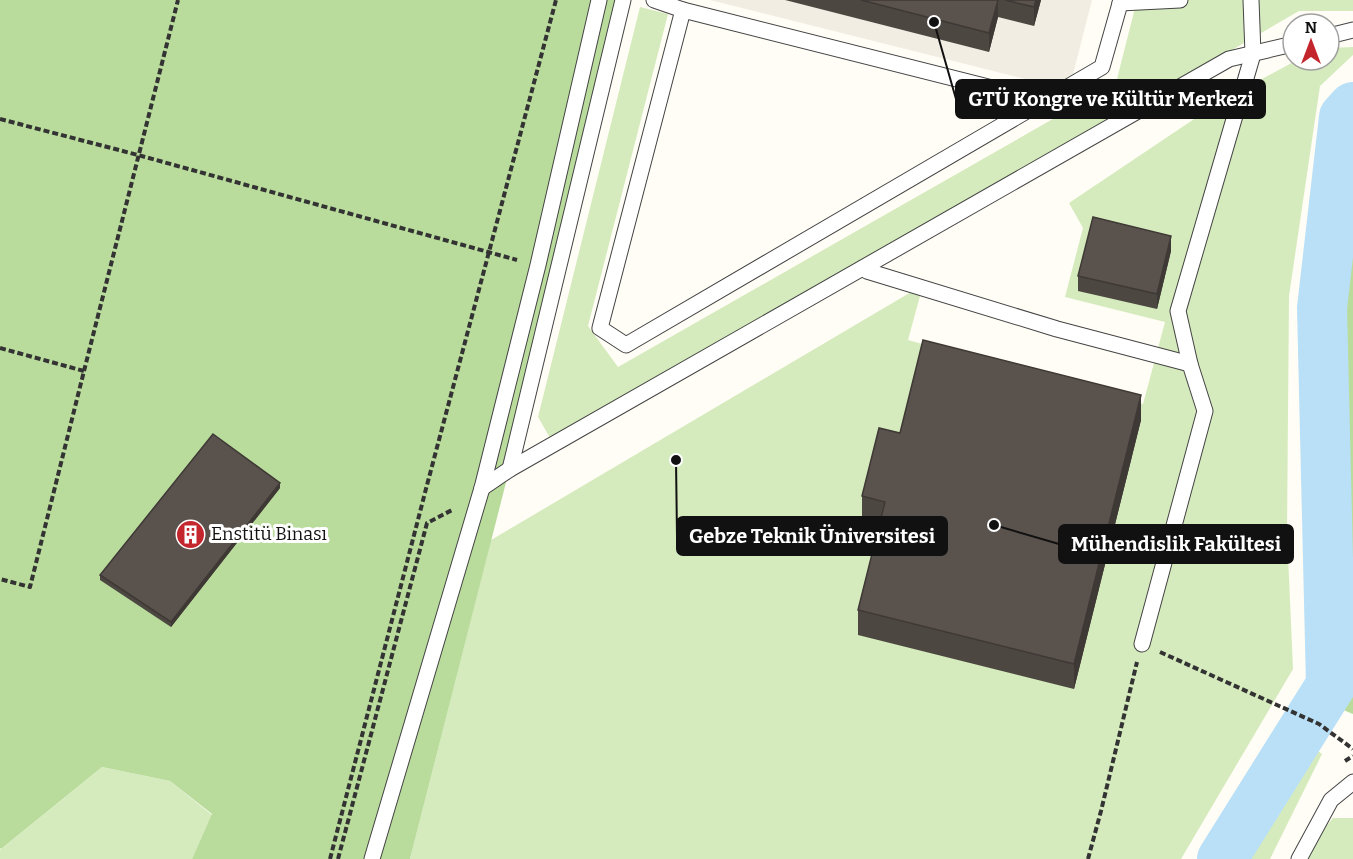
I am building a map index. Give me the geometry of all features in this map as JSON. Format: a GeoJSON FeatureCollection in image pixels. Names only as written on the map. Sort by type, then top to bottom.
{"type":"FeatureCollection","features":[{"type":"Feature","properties":{"kind":"lane"},"geometry":{"type":"LineString","coordinates":[[372,859],[481,492],[538,265],[599,0]]}},
{"type":"Feature","properties":{"kind":"lane"},"geometry":{"type":"LineString","coordinates":[[510,469],[623,0]]}},
{"type":"Feature","properties":{"kind":"lane"},"geometry":{"type":"LineString","coordinates":[[654,0],[1044,101]]}},
{"type":"Feature","properties":{"kind":"lane"},"geometry":{"type":"LineString","coordinates":[[676,5],[600,328],[626,345],[1102,67],[1120,1],[1180,0]]}},
{"type":"Feature","properties":{"kind":"lane"},"geometry":{"type":"LineString","coordinates":[[1142,644],[1205,411],[1190,364],[1178,311],[1253,54],[1251,0]]}},
{"type":"Feature","properties":{"kind":"lane"},"geometry":{"type":"LineString","coordinates":[[481,492],[510,469],[1229,59],[1281,47]]}},
{"type":"Feature","properties":{"kind":"lane"},"geometry":{"type":"LineString","coordinates":[[863,268],[1057,329],[1190,364]]}},
{"type":"Feature","properties":{"kind":"lane"},"geometry":{"type":"LineString","coordinates":[[1299,859],[1332,800],[1353,782]]}},
{"type":"Feature","properties":{"kind":"path"},"geometry":{"type":"LineString","coordinates":[[0,579],[30,587],[178,0]]}},
{"type":"Feature","properties":{"kind":"path"},"geometry":{"type":"LineString","coordinates":[[330,859],[556,0]]}},
{"type":"Feature","properties":{"kind":"path"},"geometry":{"type":"LineString","coordinates":[[0,119],[538,265]]}},
{"type":"Feature","properties":{"kind":"path"},"geometry":{"type":"LineString","coordinates":[[0,348],[84,371]]}},
{"type":"Feature","properties":{"kind":"path"},"geometry":{"type":"LineString","coordinates":[[338,859],[427,523],[481,492]]}},
{"type":"Feature","properties":{"kind":"path"},"geometry":{"type":"LineString","coordinates":[[1088,859],[1142,644],[1319,724],[1353,749]]}},
{"type":"Feature","properties":{"kind":"green space"},"geometry":{"type":"Polygon","coordinates":[[[0,0],[629,0],[410,859],[192,859],[212,814],[170,781],[102,767],[0,848],[0,0]]]}},
{"type":"Feature","properties":{"kind":"green space"},"geometry":{"type":"Polygon","coordinates":[[[1137,0],[1353,0],[1353,11],[1281,12],[1281,21],[553,443],[538,417],[640,7],[668,14],[588,326],[618,367],[1116,83],[1137,0]]]}},
{"type":"Feature","properties":{"kind":"green space"},"geometry":{"type":"Polygon","coordinates":[[[1353,47],[1353,55],[1341,66],[1341,48],[1353,47]]]}},
{"type":"Feature","properties":{"kind":"green space"},"geometry":{"type":"Polygon","coordinates":[[[1281,69],[1281,72],[1335,72],[1320,86],[1289,296],[1287,532],[1293,669],[1181,859],[410,859],[491,540],[923,285],[908,340],[1143,404],[1165,322],[1065,297],[1083,228],[1069,203],[1218,103],[1281,69]]]}},
{"type":"Feature","properties":{"kind":"green space"},"geometry":{"type":"Polygon","coordinates":[[[1353,107],[1353,714],[1321,701],[1331,685],[1322,308],[1344,117],[1353,107]]]}},
{"type":"Feature","properties":{"kind":"green space"},"geometry":{"type":"Polygon","coordinates":[[[1297,736],[1322,754],[1270,859],[1222,859],[1297,736]]]}},
{"type":"Feature","properties":{"kind":"green space"},"geometry":{"type":"Polygon","coordinates":[[[102,767],[170,781],[212,815],[192,859],[0,859],[0,850],[102,767]]]}},
{"type":"Feature","properties":{"kind":"green space"},"geometry":{"type":"Polygon","coordinates":[[[1333,818],[1353,818],[1353,859],[1304,859],[1313,842],[1333,818]]]}},
{"type":"Feature","properties":{"kind":"shaded area"},"geometry":{"type":"Polygon","coordinates":[[[710,0],[1092,0],[1069,90],[710,0]]]}},
{"type":"Feature","properties":{"kind":"building"},"geometry":{"type":"Polygon","coordinates":[[[861,0],[998,0],[989,33],[861,0]]]}},
{"type":"Feature","properties":{"kind":"building"},"geometry":{"type":"Polygon","coordinates":[[[1005,0],[1036,0],[1034,7],[1005,0]]]}},
{"type":"Feature","properties":{"kind":"building"},"geometry":{"type":"Polygon","coordinates":[[[1093,217],[1171,236],[1157,294],[1078,276],[1093,217]]]}},
{"type":"Feature","properties":{"kind":"building"},"geometry":{"type":"Polygon","coordinates":[[[923,340],[1141,395],[1074,664],[858,610],[885,502],[862,496],[879,428],[900,433],[923,340]]]}},
{"type":"Feature","properties":{"kind":"building","name":"Enstitü Binası"},"geometry":{"type":"Polygon","coordinates":[[[213,434],[280,483],[171,622],[100,575],[213,434]]]}},
{"type":"Feature","properties":{"kind":"waterway"},"geometry":{"type":"LineString","coordinates":[[1222,859],[1331,685],[1322,308],[1344,117],[1353,107]]}},
{"type":"Feature","properties":{"kind":"place","name":"GTÜ Kongre ve Kültür Merkezi"},"geometry":{"type":"Point","coordinates":[934,22]}},
{"type":"Feature","properties":{"kind":"place","name":"Gebze Teknik Üniversitesi"},"geometry":{"type":"Point","coordinates":[676,460]}},
{"type":"Feature","properties":{"kind":"place","name":"Mühendislik Fakültesi"},"geometry":{"type":"Point","coordinates":[994,525]}},
{"type":"Feature","properties":{"kind":"place","name":"Enstitü Binası"},"geometry":{"type":"Point","coordinates":[190,534]}}]}
